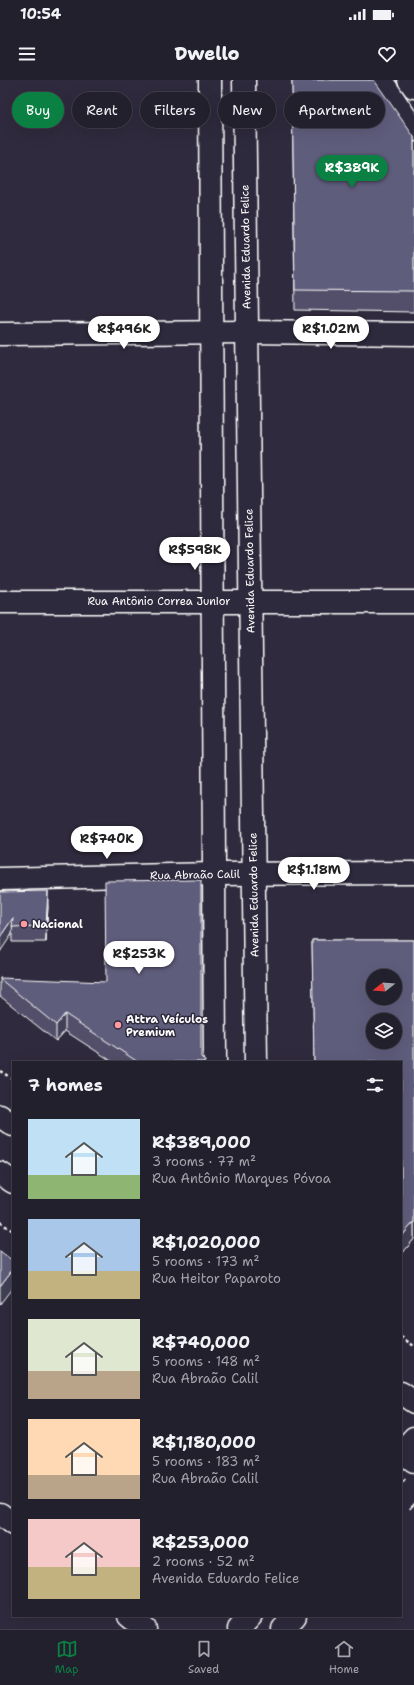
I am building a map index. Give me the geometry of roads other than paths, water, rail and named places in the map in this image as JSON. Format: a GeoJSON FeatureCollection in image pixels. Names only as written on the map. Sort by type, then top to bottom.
{"type":"FeatureCollection","features":[{"type":"Feature","properties":{"kind":"street"},"geometry":{"type":"LineString","coordinates":[[210,80],[215,1061]]}},
{"type":"Feature","properties":{"kind":"street","name":"Avenida Eduardo Felice"},"geometry":{"type":"LineString","coordinates":[[244,80],[256,1061]]}},
{"type":"Feature","properties":{"kind":"street"},"geometry":{"type":"LineString","coordinates":[[381,80],[414,130]]}},
{"type":"Feature","properties":{"kind":"street"},"geometry":{"type":"LineString","coordinates":[[409,80],[414,87]]}},
{"type":"Feature","properties":{"kind":"street"},"geometry":{"type":"LineString","coordinates":[[0,334],[212,332],[414,334]]}},
{"type":"Feature","properties":{"kind":"street","name":"Rua Antônio Correa Junior"},"geometry":{"type":"LineString","coordinates":[[0,602],[414,602]]}},
{"type":"Feature","properties":{"kind":"street","name":"Rua Abraão Calil"},"geometry":{"type":"LineString","coordinates":[[0,879],[214,874],[414,873]]}},
{"type":"Feature","properties":{"kind":"street"},"geometry":{"type":"LineString","coordinates":[[0,1116],[12,1124]]}},
{"type":"Feature","properties":{"kind":"street"},"geometry":{"type":"LineString","coordinates":[[0,1173],[12,1181]]}},
{"type":"Feature","properties":{"kind":"street"},"geometry":{"type":"LineString","coordinates":[[402,1380],[414,1380]]}},
{"type":"Feature","properties":{"kind":"street"},"geometry":{"type":"LineString","coordinates":[[402,1394],[414,1402]]}},
{"type":"Feature","properties":{"kind":"street"},"geometry":{"type":"LineString","coordinates":[[402,1451],[414,1438]]}},
{"type":"Feature","properties":{"kind":"street"},"geometry":{"type":"LineString","coordinates":[[402,1453],[414,1462]]}},
{"type":"Feature","properties":{"kind":"street"},"geometry":{"type":"LineString","coordinates":[[402,1500],[414,1487]]}},
{"type":"Feature","properties":{"kind":"street"},"geometry":{"type":"LineString","coordinates":[[0,1514],[12,1523]]}},
{"type":"Feature","properties":{"kind":"street"},"geometry":{"type":"LineString","coordinates":[[130,1617],[145,1629]]}},
{"type":"Feature","properties":{"kind":"street"},"geometry":{"type":"LineString","coordinates":[[239,1629],[250,1617]]}},
{"type":"Feature","properties":{"kind":"street"},"geometry":{"type":"LineString","coordinates":[[283,1629],[294,1617]]}},
{"type":"Feature","properties":{"kind":"place","name":"Nacional"},"geometry":{"type":"Point","coordinates":[24,924]}},
{"type":"Feature","properties":{"kind":"place","name":"Attra Veículos Premium"},"geometry":{"type":"Point","coordinates":[118,1025]}}]}
